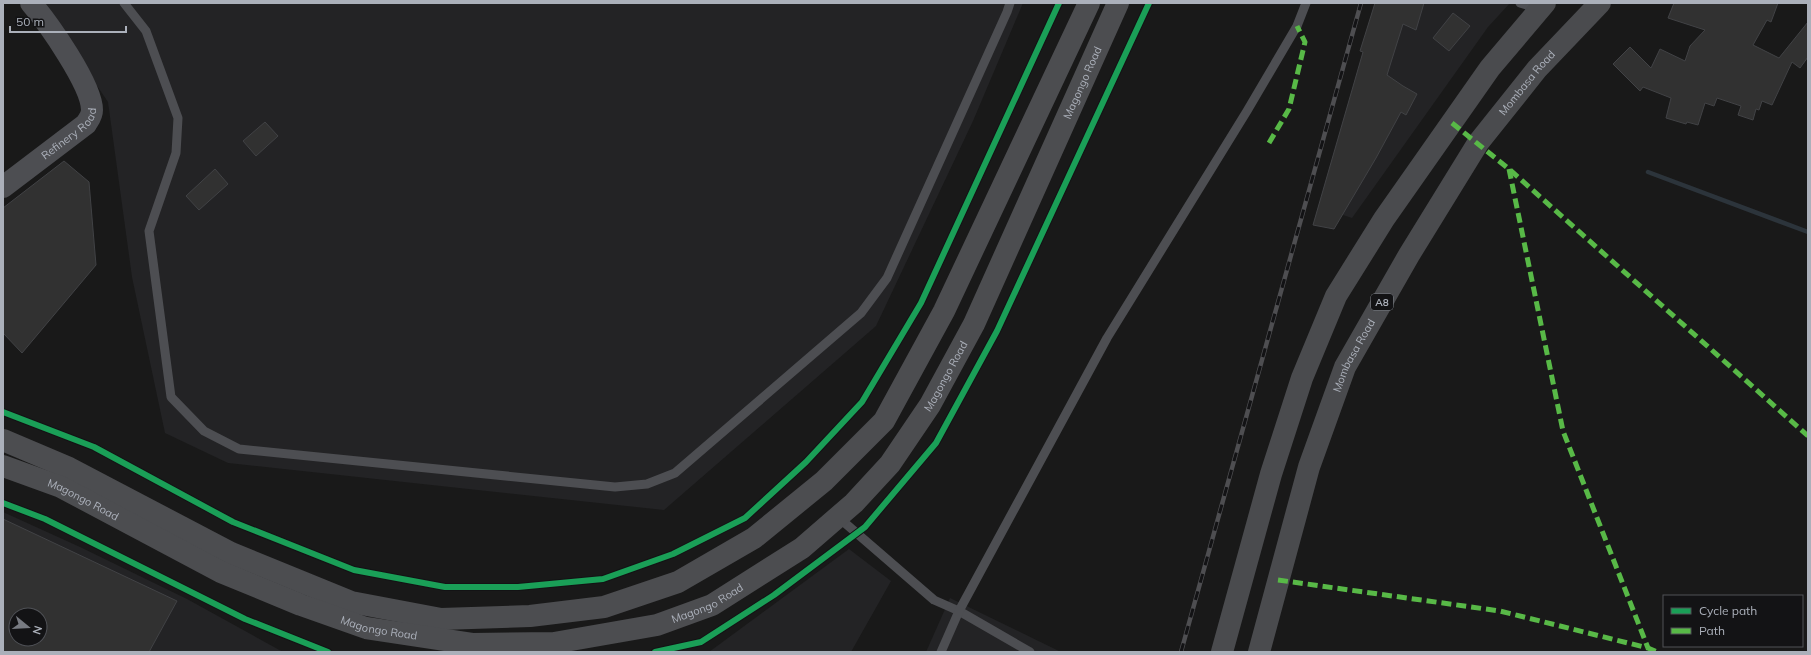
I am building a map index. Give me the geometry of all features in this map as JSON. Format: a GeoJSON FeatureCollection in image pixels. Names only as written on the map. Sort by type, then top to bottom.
{"type":"FeatureCollection","features":[{"type":"Feature","properties":{"kind":"highway","name":"Mombasa Road"},"geometry":{"type":"LineString","coordinates":[[1259,652],[1309,467],[1345,367],[1409,255],[1478,143],[1537,70],[1600,3]]}},
{"type":"Feature","properties":{"kind":"highway"},"geometry":{"type":"LineString","coordinates":[[1222,652],[1271,474],[1302,378],[1336,296],[1384,219],[1535,5]]}},
{"type":"Feature","properties":{"kind":"main road","name":"Magongo Road"},"geometry":{"type":"LineString","coordinates":[[3,440],[69,468],[231,553],[351,602],[441,619],[530,616],[604,607],[678,582],[748,542],[824,481],[884,421],[944,312],[1089,3]]}},
{"type":"Feature","properties":{"kind":"main road","name":"Magongo Road"},"geometry":{"type":"LineString","coordinates":[[3,466],[61,487],[220,572],[301,605],[366,628],[472,644],[554,643],[657,625],[712,605],[802,548],[838,517],[890,464],[930,405],[974,324],[1118,3]]}},
{"type":"Feature","properties":{"kind":"main road"},"geometry":{"type":"LineString","coordinates":[[944,312],[974,324]]}},
{"type":"Feature","properties":{"kind":"street","name":"Refinery Road"},"geometry":{"type":"LineString","coordinates":[[3,187],[86,124],[91,117],[92,111],[89,96],[83,83],[49,24],[31,3]]}},
{"type":"Feature","properties":{"kind":"lane"},"geometry":{"type":"LineString","coordinates":[[124,3],[146,31],[178,118],[176,153],[149,231],[170,397],[204,432],[239,449],[615,487],[647,484],[675,472],[862,313],[887,278],[1010,3]]}},
{"type":"Feature","properties":{"kind":"lane"},"geometry":{"type":"LineString","coordinates":[[941,652],[959,611],[1107,338],[1297,26],[1306,3]]}},
{"type":"Feature","properties":{"kind":"lane"},"geometry":{"type":"LineString","coordinates":[[838,517],[934,600],[959,611],[1030,652]]}},
{"type":"Feature","properties":{"kind":"shaded area"},"geometry":{"type":"Polygon","coordinates":[[[39,3],[1023,3],[973,121],[876,326],[664,510],[228,463],[165,433],[132,277],[108,102],[39,3]]]}},
{"type":"Feature","properties":{"kind":"shaded area"},"geometry":{"type":"Polygon","coordinates":[[[1383,3],[1510,3],[1488,27],[1352,218],[1328,210],[1383,3]]]}},
{"type":"Feature","properties":{"kind":"shaded area"},"geometry":{"type":"Polygon","coordinates":[[[3,512],[80,547],[187,599],[283,652],[3,652],[3,512]]]}},
{"type":"Feature","properties":{"kind":"shaded area"},"geometry":{"type":"Polygon","coordinates":[[[849,549],[891,581],[851,652],[709,652],[849,549]]]}},
{"type":"Feature","properties":{"kind":"shaded area"},"geometry":{"type":"Polygon","coordinates":[[[950,598],[1061,652],[926,652],[950,598]]]}},
{"type":"Feature","properties":{"kind":"building"},"geometry":{"type":"Polygon","coordinates":[[[1375,3],[1424,3],[1416,30],[1403,24],[1387,75],[1417,94],[1406,115],[1401,112],[1334,229],[1313,225],[1363,52],[1360,51],[1375,3]]]}},
{"type":"Feature","properties":{"kind":"building"},"geometry":{"type":"Polygon","coordinates":[[[1674,3],[1778,3],[1771,22],[1767,20],[1753,45],[1779,58],[1808,22],[1808,57],[1800,68],[1792,62],[1772,105],[1762,101],[1759,110],[1756,109],[1753,120],[1738,115],[1741,106],[1717,98],[1714,106],[1705,103],[1698,125],[1687,122],[1686,124],[1666,118],[1671,98],[1643,87],[1640,91],[1613,64],[1630,47],[1651,68],[1660,49],[1685,61],[1690,46],[1705,30],[1668,18],[1674,3]]]}},
{"type":"Feature","properties":{"kind":"building"},"geometry":{"type":"Polygon","coordinates":[[[1453,13],[1470,26],[1449,51],[1433,38],[1453,13]]]}},
{"type":"Feature","properties":{"kind":"building"},"geometry":{"type":"Polygon","coordinates":[[[265,122],[278,136],[256,156],[243,141],[265,122]]]}},
{"type":"Feature","properties":{"kind":"building"},"geometry":{"type":"Polygon","coordinates":[[[64,161],[89,182],[96,265],[22,353],[3,333],[3,208],[64,161]]]}},
{"type":"Feature","properties":{"kind":"building"},"geometry":{"type":"Polygon","coordinates":[[[215,169],[228,184],[199,210],[186,196],[215,169]]]}},
{"type":"Feature","properties":{"kind":"building"},"geometry":{"type":"Polygon","coordinates":[[[3,519],[177,601],[149,652],[3,652],[3,519]]]}},
{"type":"Feature","properties":{"kind":"waterway"},"geometry":{"type":"LineString","coordinates":[[1648,172],[1808,232]]}},
{"type":"Feature","properties":{"kind":"railway"},"geometry":{"type":"LineString","coordinates":[[1181,652],[1361,3]]}},
{"type":"Feature","properties":{"kind":"marked path"},"geometry":{"type":"LineString","coordinates":[[1269,143],[1289,109],[1305,42],[1297,26]]}},
{"type":"Feature","properties":{"kind":"marked path"},"geometry":{"type":"LineString","coordinates":[[1452,123],[1509,169],[1808,436]]}},
{"type":"Feature","properties":{"kind":"marked path"},"geometry":{"type":"LineString","coordinates":[[1509,169],[1563,431],[1648,648]]}},
{"type":"Feature","properties":{"kind":"marked path"},"geometry":{"type":"LineString","coordinates":[[1278,580],[1500,611],[1648,648],[1657,652]]}},
{"type":"Feature","properties":{"kind":"cycle path"},"geometry":{"type":"LineString","coordinates":[[3,412],[94,447],[233,522],[354,570],[445,587],[518,587],[603,579],[673,554],[745,518],[806,462],[862,402],[921,303],[1059,3]]}},
{"type":"Feature","properties":{"kind":"cycle path"},"geometry":{"type":"LineString","coordinates":[[655,652],[701,642],[774,595],[865,527],[936,443],[997,331],[1149,3]]}},
{"type":"Feature","properties":{"kind":"cycle path"},"geometry":{"type":"LineString","coordinates":[[3,503],[45,519],[245,619],[328,652]]}}]}
